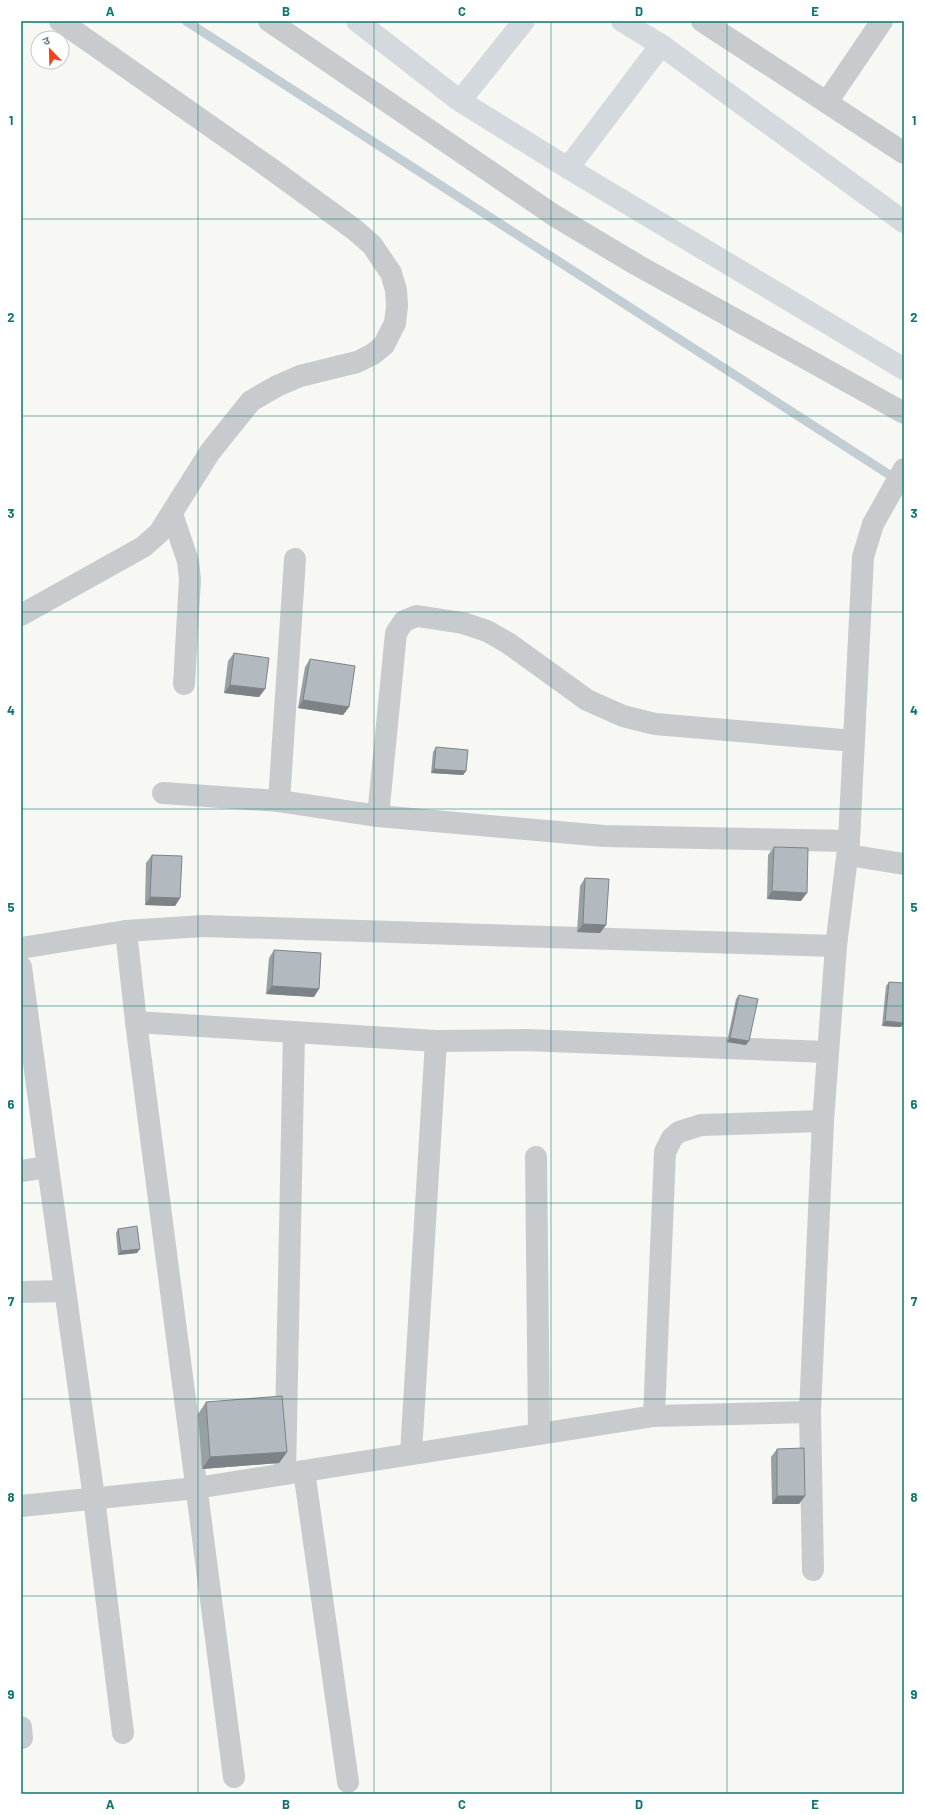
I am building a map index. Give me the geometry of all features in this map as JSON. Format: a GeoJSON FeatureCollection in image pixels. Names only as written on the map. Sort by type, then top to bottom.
{"type":"FeatureCollection","features":[{"type":"Feature","properties":{"kind":"main road"},"geometry":{"type":"LineString","coordinates":[[357,21],[460,101],[568,168],[904,369]]}},
{"type":"Feature","properties":{"kind":"main road"},"geometry":{"type":"LineString","coordinates":[[460,101],[524,21]]}},
{"type":"Feature","properties":{"kind":"main road"},"geometry":{"type":"LineString","coordinates":[[622,21],[662,45],[904,222]]}},
{"type":"Feature","properties":{"kind":"main road"},"geometry":{"type":"LineString","coordinates":[[568,168],[662,45]]}},
{"type":"Feature","properties":{"kind":"street"},"geometry":{"type":"LineString","coordinates":[[21,615],[143,548],[159,533],[210,452],[251,401],[277,386],[300,376],[357,362],[373,354],[384,345],[395,323],[397,306],[396,290],[391,273],[372,245],[355,230],[270,168],[60,21]]}},
{"type":"Feature","properties":{"kind":"street"},"geometry":{"type":"LineString","coordinates":[[269,21],[556,216],[637,265],[904,413]]}},
{"type":"Feature","properties":{"kind":"street"},"geometry":{"type":"LineString","coordinates":[[702,21],[904,153]]}},
{"type":"Feature","properties":{"kind":"street"},"geometry":{"type":"LineString","coordinates":[[826,102],[882,21]]}},
{"type":"Feature","properties":{"kind":"street"},"geometry":{"type":"LineString","coordinates":[[812,1570],[810,1412],[823,1121],[836,946],[849,848],[863,557],[873,524],[904,469]]}},
{"type":"Feature","properties":{"kind":"street"},"geometry":{"type":"LineString","coordinates":[[172,514],[188,561],[190,579],[184,684]]}},
{"type":"Feature","properties":{"kind":"street"},"geometry":{"type":"LineString","coordinates":[[279,801],[295,558]]}},
{"type":"Feature","properties":{"kind":"street"},"geometry":{"type":"LineString","coordinates":[[378,816],[396,633],[404,621],[417,616],[464,624],[487,630],[508,643],[587,700],[623,716],[655,724],[854,741]]}},
{"type":"Feature","properties":{"kind":"street"},"geometry":{"type":"LineString","coordinates":[[163,793],[279,801],[378,816],[604,836],[849,848],[904,864]]}},
{"type":"Feature","properties":{"kind":"street"},"geometry":{"type":"LineString","coordinates":[[21,948],[126,931],[203,926],[836,946]]}},
{"type":"Feature","properties":{"kind":"street"},"geometry":{"type":"LineString","coordinates":[[126,931],[136,1022],[234,1777]]}},
{"type":"Feature","properties":{"kind":"street"},"geometry":{"type":"LineString","coordinates":[[21,967],[94,1498],[123,1733]]}},
{"type":"Feature","properties":{"kind":"street"},"geometry":{"type":"LineString","coordinates":[[136,1022],[436,1040],[526,1040],[827,1052]]}},
{"type":"Feature","properties":{"kind":"street"},"geometry":{"type":"LineString","coordinates":[[294,1032],[294,1472],[348,1782]]}},
{"type":"Feature","properties":{"kind":"street"},"geometry":{"type":"LineString","coordinates":[[411,1453],[436,1040]]}},
{"type":"Feature","properties":{"kind":"street"},"geometry":{"type":"LineString","coordinates":[[654,1416],[665,1152],[672,1138],[679,1132],[701,1125],[823,1121]]}},
{"type":"Feature","properties":{"kind":"street"},"geometry":{"type":"LineString","coordinates":[[536,1157],[539,1433]]}},
{"type":"Feature","properties":{"kind":"street"},"geometry":{"type":"LineString","coordinates":[[21,1171],[48,1167]]}},
{"type":"Feature","properties":{"kind":"street"},"geometry":{"type":"LineString","coordinates":[[21,1292],[65,1291]]}},
{"type":"Feature","properties":{"kind":"street"},"geometry":{"type":"LineString","coordinates":[[21,1506],[196,1488],[654,1416],[810,1412]]}},
{"type":"Feature","properties":{"kind":"building"},"geometry":{"type":"Polygon","coordinates":[[[234,653],[269,658],[265,689],[230,685],[234,653]]]}},
{"type":"Feature","properties":{"kind":"building"},"geometry":{"type":"Polygon","coordinates":[[[310,659],[355,666],[349,707],[303,700],[310,659]]]}},
{"type":"Feature","properties":{"kind":"building"},"geometry":{"type":"Polygon","coordinates":[[[436,747],[468,750],[466,771],[434,769],[436,747]]]}},
{"type":"Feature","properties":{"kind":"building"},"geometry":{"type":"Polygon","coordinates":[[[774,847],[808,848],[807,893],[772,891],[774,847]]]}},
{"type":"Feature","properties":{"kind":"building"},"geometry":{"type":"Polygon","coordinates":[[[152,855],[182,856],[180,898],[150,897],[152,855]]]}},
{"type":"Feature","properties":{"kind":"building"},"geometry":{"type":"Polygon","coordinates":[[[585,878],[609,879],[606,925],[583,924],[585,878]]]}},
{"type":"Feature","properties":{"kind":"building"},"geometry":{"type":"Polygon","coordinates":[[[274,950],[321,953],[319,989],[272,986],[274,950]]]}},
{"type":"Feature","properties":{"kind":"building"},"geometry":{"type":"Polygon","coordinates":[[[889,982],[904,983],[904,1023],[885,1021],[889,982]]]}},
{"type":"Feature","properties":{"kind":"building"},"geometry":{"type":"Polygon","coordinates":[[[739,995],[758,999],[749,1041],[730,1038],[739,995]]]}},
{"type":"Feature","properties":{"kind":"building"},"geometry":{"type":"Polygon","coordinates":[[[137,1226],[140,1249],[121,1251],[118,1229],[137,1226]]]}},
{"type":"Feature","properties":{"kind":"building"},"geometry":{"type":"Polygon","coordinates":[[[282,1396],[287,1452],[210,1457],[206,1402],[282,1396]]]}},
{"type":"Feature","properties":{"kind":"building"},"geometry":{"type":"Polygon","coordinates":[[[804,1448],[805,1496],[777,1496],[777,1449],[804,1448]]]}},
{"type":"Feature","properties":{"kind":"waterway"},"geometry":{"type":"LineString","coordinates":[[186,21],[899,481]]}}]}
